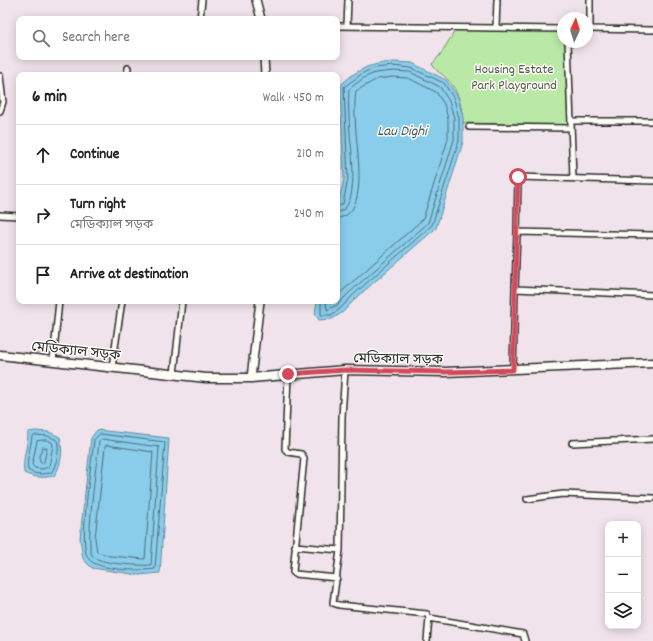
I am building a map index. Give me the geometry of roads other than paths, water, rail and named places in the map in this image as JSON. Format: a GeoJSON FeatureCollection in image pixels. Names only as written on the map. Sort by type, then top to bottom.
{"type":"FeatureCollection","features":[{"type":"Feature","properties":{"kind":"main road"},"geometry":{"type":"LineString","coordinates":[[256,0],[260,16]]}},
{"type":"Feature","properties":{"kind":"main road"},"geometry":{"type":"LineString","coordinates":[[264,60],[265,72]]}},
{"type":"Feature","properties":{"kind":"main road"},"geometry":{"type":"LineString","coordinates":[[251,378],[260,304]]}},
{"type":"Feature","properties":{"kind":"main road","name":"মেডিক্যাল সড়ক"},"geometry":{"type":"LineString","coordinates":[[0,355],[206,378],[251,378],[345,370],[446,372],[513,370],[653,362]]}},
{"type":"Feature","properties":{"kind":"street"},"geometry":{"type":"LineString","coordinates":[[200,16],[202,0]]}},
{"type":"Feature","properties":{"kind":"street"},"geometry":{"type":"LineString","coordinates":[[347,26],[348,0]]}},
{"type":"Feature","properties":{"kind":"street"},"geometry":{"type":"LineString","coordinates":[[496,27],[497,0]]}},
{"type":"Feature","properties":{"kind":"street"},"geometry":{"type":"LineString","coordinates":[[590,0],[590,12]]}},
{"type":"Feature","properties":{"kind":"street"},"geometry":{"type":"LineString","coordinates":[[340,26],[557,29]]}},
{"type":"Feature","properties":{"kind":"street"},"geometry":{"type":"LineString","coordinates":[[593,30],[653,30]]}},
{"type":"Feature","properties":{"kind":"street"},"geometry":{"type":"LineString","coordinates":[[568,48],[573,178]]}},
{"type":"Feature","properties":{"kind":"street"},"geometry":{"type":"LineString","coordinates":[[127,72],[128,68]]}},
{"type":"Feature","properties":{"kind":"street"},"geometry":{"type":"LineString","coordinates":[[0,76],[3,102],[0,111]]}},
{"type":"Feature","properties":{"kind":"street"},"geometry":{"type":"LineString","coordinates":[[571,121],[653,121]]}},
{"type":"Feature","properties":{"kind":"street"},"geometry":{"type":"LineString","coordinates":[[469,127],[571,128]]}},
{"type":"Feature","properties":{"kind":"street"},"geometry":{"type":"LineString","coordinates":[[513,370],[518,177],[653,181]]}},
{"type":"Feature","properties":{"kind":"street"},"geometry":{"type":"LineString","coordinates":[[0,215],[16,216]]}},
{"type":"Feature","properties":{"kind":"street"},"geometry":{"type":"LineString","coordinates":[[517,232],[653,235]]}},
{"type":"Feature","properties":{"kind":"street"},"geometry":{"type":"LineString","coordinates":[[515,289],[653,295]]}},
{"type":"Feature","properties":{"kind":"street"},"geometry":{"type":"LineString","coordinates":[[53,361],[59,304]]}},
{"type":"Feature","properties":{"kind":"street"},"geometry":{"type":"LineString","coordinates":[[112,367],[122,304]]}},
{"type":"Feature","properties":{"kind":"street"},"geometry":{"type":"LineString","coordinates":[[174,374],[182,304]]}},
{"type":"Feature","properties":{"kind":"street"},"geometry":{"type":"LineString","coordinates":[[345,370],[342,417],[340,550],[333,600],[335,604],[427,614],[429,618],[523,634],[525,641]]}},
{"type":"Feature","properties":{"kind":"street"},"geometry":{"type":"LineString","coordinates":[[288,374],[285,449],[288,452],[303,455],[304,458],[295,546],[294,574],[337,578]]}},
{"type":"Feature","properties":{"kind":"street"},"geometry":{"type":"LineString","coordinates":[[572,443],[653,439]]}},
{"type":"Feature","properties":{"kind":"street"},"geometry":{"type":"LineString","coordinates":[[527,499],[563,494],[653,498]]}},
{"type":"Feature","properties":{"kind":"street"},"geometry":{"type":"LineString","coordinates":[[295,546],[340,550]]}},
{"type":"Feature","properties":{"kind":"street"},"geometry":{"type":"LineString","coordinates":[[427,641],[429,618]]}},
{"type":"Feature","properties":{"kind":"water","name":"Lau Dighi"},"geometry":{"type":"Polygon","coordinates":[[[393,62],[412,63],[446,80],[458,97],[463,117],[463,142],[436,228],[356,298],[343,312],[332,319],[319,320],[315,314],[317,304],[340,304],[340,196],[344,179],[340,86],[358,71],[377,64],[393,62]]]}},
{"type":"Feature","properties":{"kind":"water"},"geometry":{"type":"Polygon","coordinates":[[[97,430],[169,438],[160,573],[139,575],[92,568],[83,559],[80,538],[91,438],[97,430]]]}},
{"type":"Feature","properties":{"kind":"water"},"geometry":{"type":"Polygon","coordinates":[[[28,432],[49,432],[60,437],[61,457],[59,467],[54,476],[39,477],[24,473],[28,432]]]}},
{"type":"Feature","properties":{"kind":"park label","name":"Housing Estate Park Playground"},"geometry":{"type":"Point","coordinates":[514,76]}}]}
